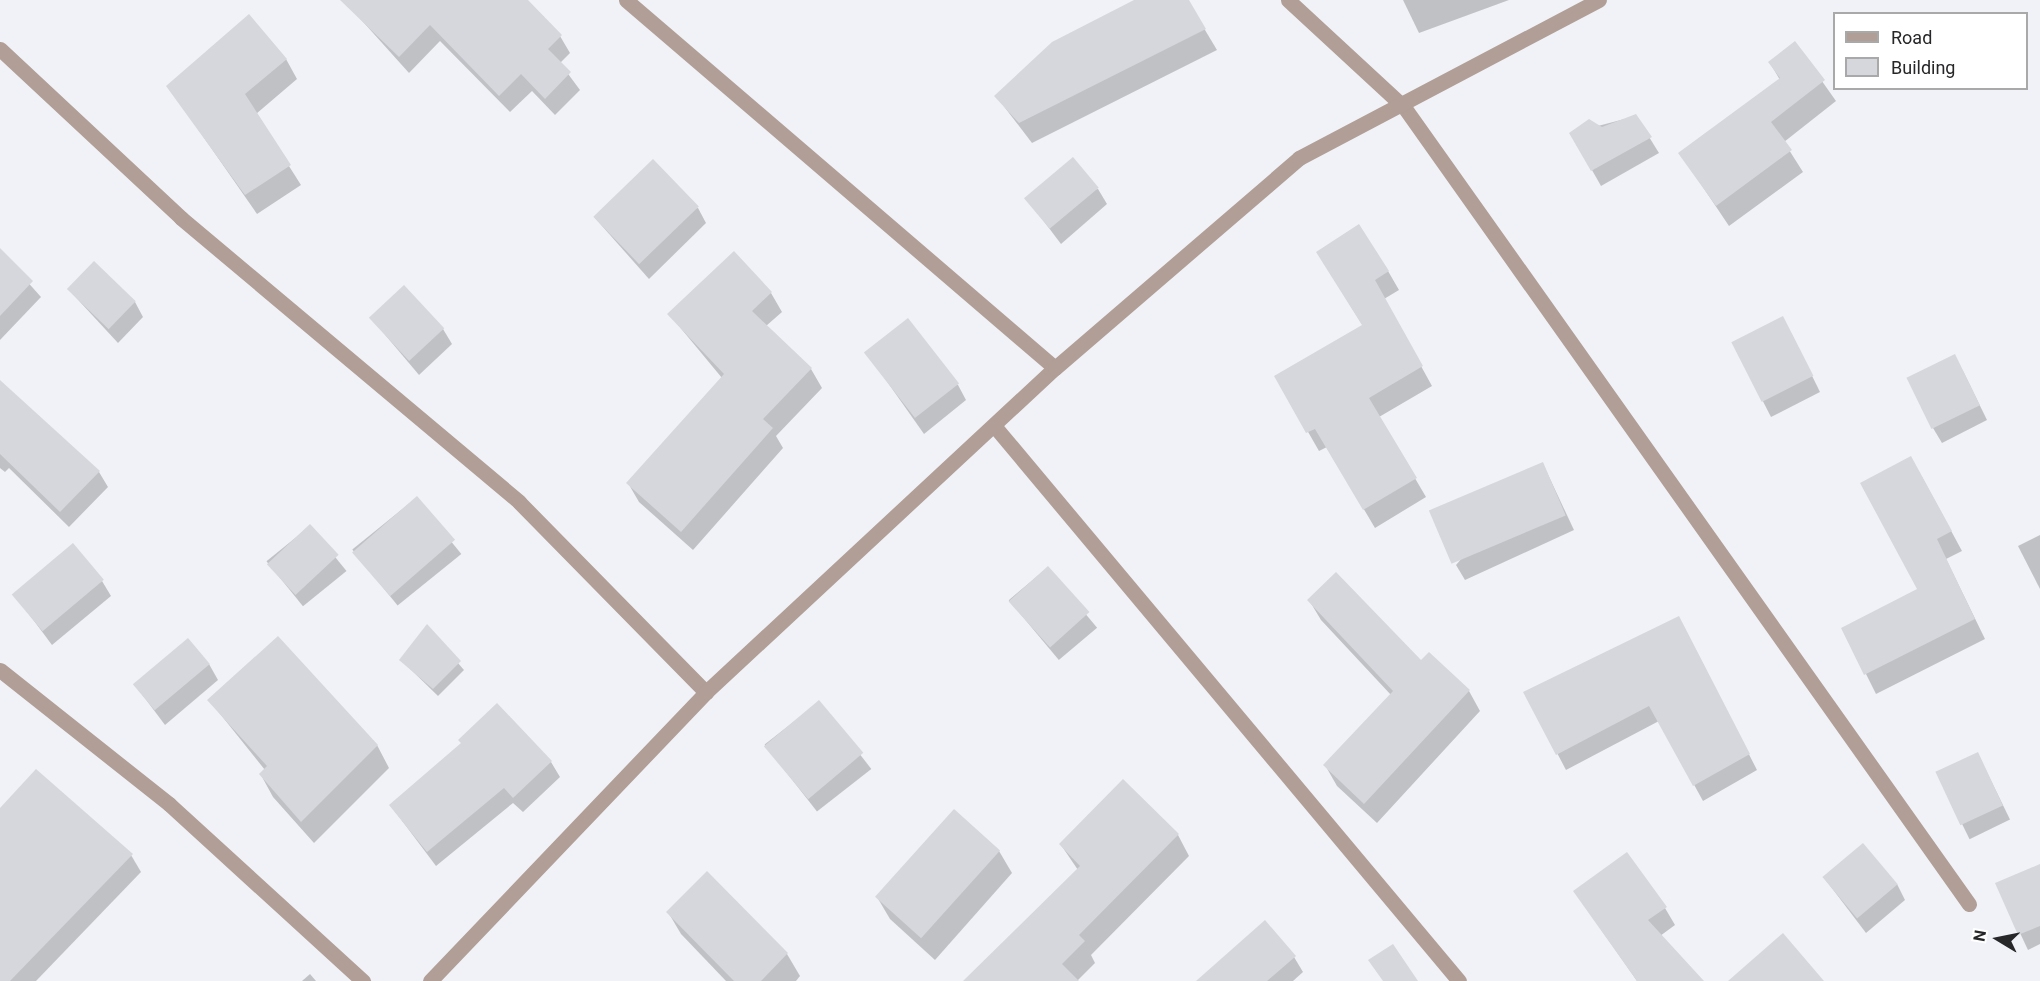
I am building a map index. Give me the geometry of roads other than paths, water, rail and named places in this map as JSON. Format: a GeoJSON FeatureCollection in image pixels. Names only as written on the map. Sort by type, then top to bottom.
{"type":"FeatureCollection","features":[{"type":"Feature","properties":{"kind":"street"},"geometry":{"type":"LineString","coordinates":[[626,0],[1055,368]]}},
{"type":"Feature","properties":{"kind":"street"},"geometry":{"type":"LineString","coordinates":[[1288,0],[1404,107],[1969,904]]}},
{"type":"Feature","properties":{"kind":"street"},"geometry":{"type":"LineString","coordinates":[[430,981],[706,692],[996,428],[1055,368],[1299,158],[1404,107],[1599,0]]}},
{"type":"Feature","properties":{"kind":"street"},"geometry":{"type":"LineString","coordinates":[[0,49],[181,218],[519,502],[706,692]]}},
{"type":"Feature","properties":{"kind":"street"},"geometry":{"type":"LineString","coordinates":[[996,428],[1459,981]]}},
{"type":"Feature","properties":{"kind":"street"},"geometry":{"type":"LineString","coordinates":[[0,670],[169,804],[363,981]]}}]}
